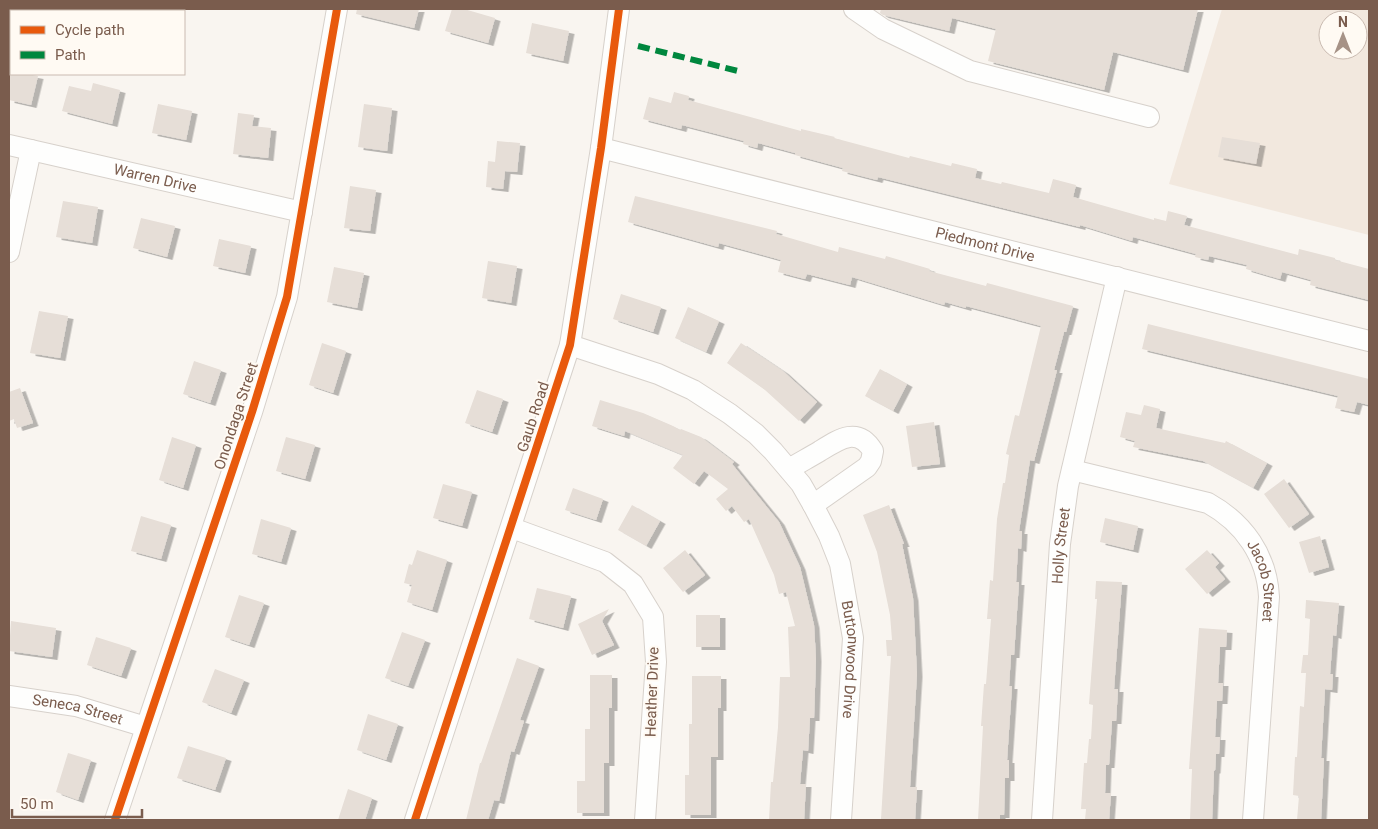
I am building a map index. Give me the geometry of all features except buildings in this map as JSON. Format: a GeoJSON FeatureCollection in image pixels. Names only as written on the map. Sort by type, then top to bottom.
{"type":"FeatureCollection","features":[{"type":"Feature","properties":{"kind":"street","name":"Onondaga Street"},"geometry":{"type":"LineString","coordinates":[[115,820],[252,412],[287,297],[337,9]]}},
{"type":"Feature","properties":{"kind":"street","name":"Gaub Road"},"geometry":{"type":"LineString","coordinates":[[415,820],[512,528],[570,345],[601,148],[618,9]]}},
{"type":"Feature","properties":{"kind":"street"},"geometry":{"type":"LineString","coordinates":[[854,9],[883,29],[970,71],[1149,117]]}},
{"type":"Feature","properties":{"kind":"street","name":"Warren Drive"},"geometry":{"type":"LineString","coordinates":[[9,145],[302,212]]}},
{"type":"Feature","properties":{"kind":"street","name":"Piedmont Drive"},"geometry":{"type":"LineString","coordinates":[[601,148],[1369,341]]}},
{"type":"Feature","properties":{"kind":"street"},"geometry":{"type":"LineString","coordinates":[[9,252],[32,150]]}},
{"type":"Feature","properties":{"kind":"street","name":"Holly Street"},"geometry":{"type":"LineString","coordinates":[[1042,820],[1064,503],[1117,277]]}},
{"type":"Feature","properties":{"kind":"street","name":"Buttonwood Drive"},"geometry":{"type":"LineString","coordinates":[[570,345],[658,374],[693,390],[730,414],[756,434],[789,469],[813,505],[829,536],[840,564],[853,638],[841,820]]}},
{"type":"Feature","properties":{"kind":"street"},"geometry":{"type":"LineString","coordinates":[[789,469],[837,440],[858,437],[868,442],[873,451],[867,468],[813,505]]}},
{"type":"Feature","properties":{"kind":"street","name":"Jacob Street"},"geometry":{"type":"LineString","coordinates":[[1072,470],[1208,503],[1238,524],[1258,555],[1266,577],[1269,597],[1254,820]]}},
{"type":"Feature","properties":{"kind":"street","name":"Heather Drive"},"geometry":{"type":"LineString","coordinates":[[512,528],[605,562],[633,584],[653,617],[656,662],[645,820]]}},
{"type":"Feature","properties":{"kind":"street","name":"Seneca Street"},"geometry":{"type":"LineString","coordinates":[[9,696],[76,706],[146,727]]}},
{"type":"Feature","properties":{"kind":"shaded area"},"geometry":{"type":"Polygon","coordinates":[[[1222,9],[1369,9],[1369,235],[1169,184],[1222,9]]]}},
{"type":"Feature","properties":{"kind":"marked path"},"geometry":{"type":"LineString","coordinates":[[638,46],[738,71]]}},
{"type":"Feature","properties":{"kind":"cycle path"},"geometry":{"type":"LineString","coordinates":[[115,820],[252,412],[287,297],[337,9]]}},
{"type":"Feature","properties":{"kind":"cycle path"},"geometry":{"type":"LineString","coordinates":[[415,820],[570,345],[601,148],[619,9]]}}]}
